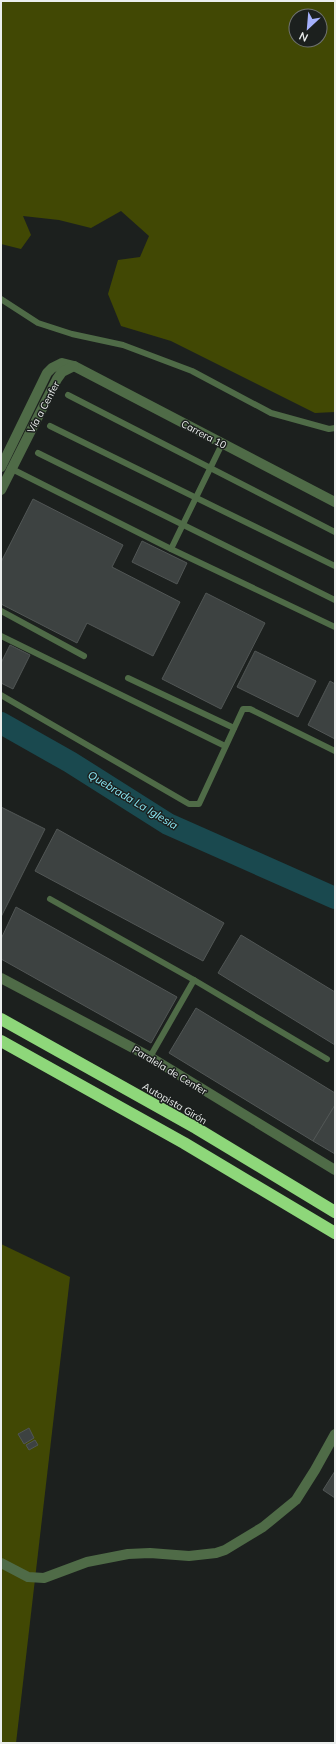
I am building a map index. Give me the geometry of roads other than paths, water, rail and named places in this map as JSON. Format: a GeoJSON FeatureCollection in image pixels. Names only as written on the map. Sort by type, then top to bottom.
{"type":"FeatureCollection","features":[{"type":"Feature","properties":{"kind":"highway","name":"Autopista Girón"},"geometry":{"type":"LineString","coordinates":[[1,1019],[196,1128],[335,1212]]}},
{"type":"Feature","properties":{"kind":"highway"},"geometry":{"type":"LineString","coordinates":[[1,1040],[184,1143],[335,1233]]}},
{"type":"Feature","properties":{"kind":"street","name":"Vía a Cenfer"},"geometry":{"type":"LineString","coordinates":[[1,465],[47,372],[62,363],[74,366]]}},
{"type":"Feature","properties":{"kind":"street","name":"Carrera 10"},"geometry":{"type":"LineString","coordinates":[[74,366],[335,502]]}},
{"type":"Feature","properties":{"kind":"street","name":"Vía a Cenfer"},"geometry":{"type":"LineString","coordinates":[[1,490],[57,379],[62,372],[74,366]]}},
{"type":"Feature","properties":{"kind":"street","name":"Paralela de Cenfer"},"geometry":{"type":"LineString","coordinates":[[1,978],[150,1057],[335,1170]]}},
{"type":"Feature","properties":{"kind":"street"},"geometry":{"type":"LineString","coordinates":[[1,1563],[28,1577],[44,1578],[87,1562],[128,1554],[150,1553],[197,1555],[216,1553],[225,1550],[263,1527],[296,1500],[335,1434]]}},
{"type":"Feature","properties":{"kind":"lane"},"geometry":{"type":"LineString","coordinates":[[1,299],[38,323],[72,334],[123,345],[192,371],[271,413],[329,429],[335,428]]}},
{"type":"Feature","properties":{"kind":"lane"},"geometry":{"type":"LineString","coordinates":[[68,395],[335,532]]}},
{"type":"Feature","properties":{"kind":"lane"},"geometry":{"type":"LineString","coordinates":[[50,426],[335,566]]}},
{"type":"Feature","properties":{"kind":"lane"},"geometry":{"type":"LineString","coordinates":[[171,549],[222,444]]}},
{"type":"Feature","properties":{"kind":"lane"},"geometry":{"type":"LineString","coordinates":[[38,452],[335,600]]}},
{"type":"Feature","properties":{"kind":"lane"},"geometry":{"type":"LineString","coordinates":[[1,465],[171,549],[335,627]]}},
{"type":"Feature","properties":{"kind":"lane"},"geometry":{"type":"LineString","coordinates":[[1,611],[84,656]]}},
{"type":"Feature","properties":{"kind":"lane"},"geometry":{"type":"LineString","coordinates":[[1,636],[225,746]]}},
{"type":"Feature","properties":{"kind":"lane"},"geometry":{"type":"LineString","coordinates":[[128,678],[234,728]]}},
{"type":"Feature","properties":{"kind":"lane"},"geometry":{"type":"LineString","coordinates":[[1,695],[189,804],[199,804],[243,709],[250,709],[335,751]]}},
{"type":"Feature","properties":{"kind":"lane"},"geometry":{"type":"LineString","coordinates":[[50,899],[194,980],[327,1059]]}},
{"type":"Feature","properties":{"kind":"lane"},"geometry":{"type":"LineString","coordinates":[[150,1057],[194,980]]}},
{"type":"Feature","properties":{"kind":"waterway","name":"Quebrada La Iglesia"},"geometry":{"type":"LineString","coordinates":[[1,723],[70,762],[168,824],[335,898]]}}]}
